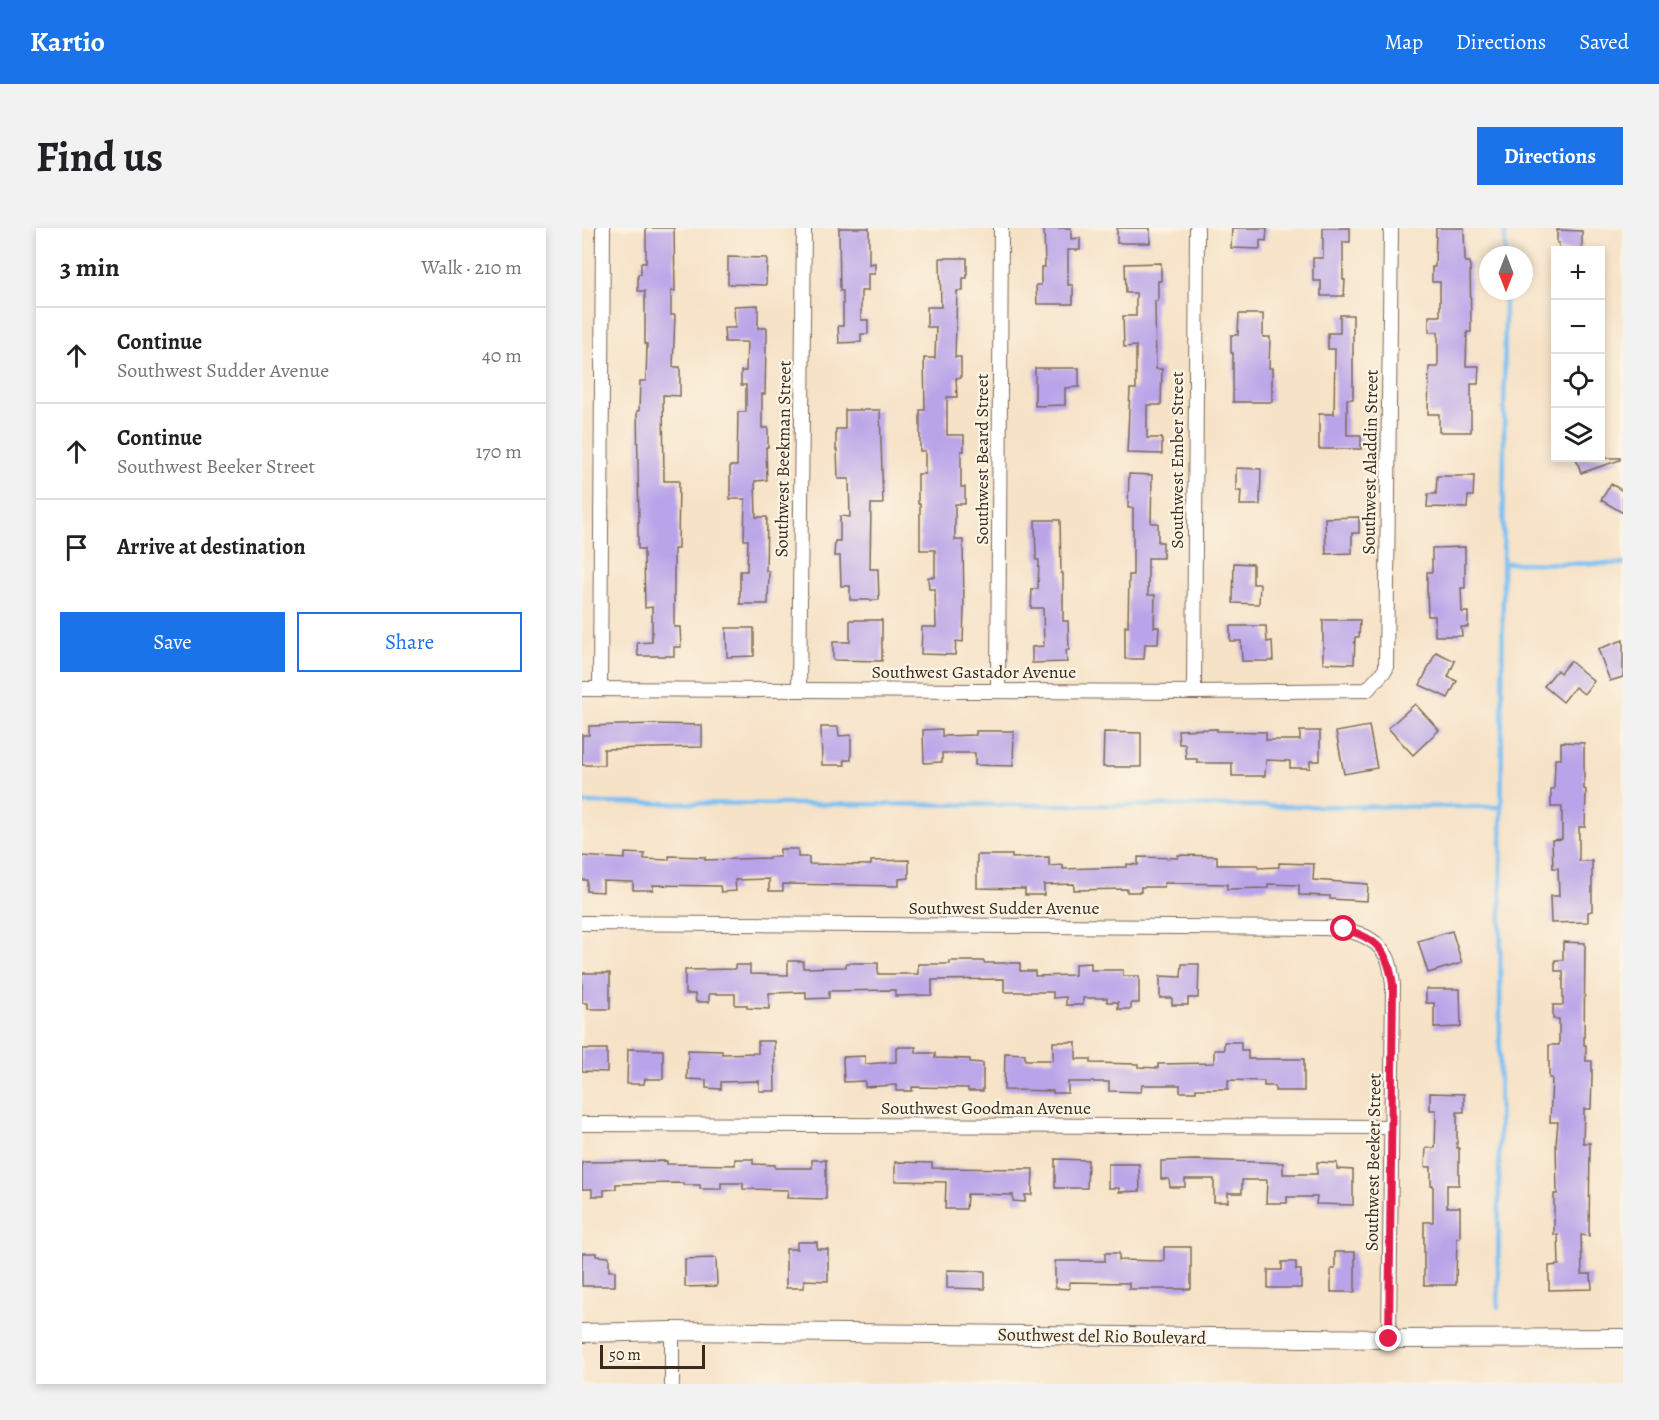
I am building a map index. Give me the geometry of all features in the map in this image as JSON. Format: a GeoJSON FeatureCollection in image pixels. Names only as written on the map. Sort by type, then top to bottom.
{"type":"FeatureCollection","features":[{"type":"Feature","properties":{"kind":"street"},"geometry":{"type":"LineString","coordinates":[[600,688],[603,228]]}},
{"type":"Feature","properties":{"kind":"street","name":"Southwest Beekman Street"},"geometry":{"type":"LineString","coordinates":[[799,690],[804,228]]}},
{"type":"Feature","properties":{"kind":"street","name":"Southwest Beard Street"},"geometry":{"type":"LineString","coordinates":[[998,690],[1001,228]]}},
{"type":"Feature","properties":{"kind":"street","name":"Southwest Ember Street"},"geometry":{"type":"LineString","coordinates":[[1194,692],[1197,228]]}},
{"type":"Feature","properties":{"kind":"street","name":"Southwest Aladdin Street"},"geometry":{"type":"LineString","coordinates":[[1367,690],[1386,669],[1391,228]]}},
{"type":"Feature","properties":{"kind":"street","name":"Southwest Gastador Avenue"},"geometry":{"type":"LineString","coordinates":[[582,688],[1194,692],[1367,690]]}},
{"type":"Feature","properties":{"kind":"street","name":"Southwest Sudder Avenue"},"geometry":{"type":"LineString","coordinates":[[582,923],[1344,929],[1357,932],[1378,946],[1387,958],[1393,985]]}},
{"type":"Feature","properties":{"kind":"street","name":"Southwest Beeker Street"},"geometry":{"type":"LineString","coordinates":[[1389,1339],[1393,985]]}},
{"type":"Feature","properties":{"kind":"street","name":"Southwest Goodman Avenue"},"geometry":{"type":"LineString","coordinates":[[582,1124],[1390,1127]]}},
{"type":"Feature","properties":{"kind":"street"},"geometry":{"type":"LineString","coordinates":[[672,1331],[672,1384]]}},
{"type":"Feature","properties":{"kind":"street","name":"Southwest del Rio Boulevard"},"geometry":{"type":"LineString","coordinates":[[582,1332],[1389,1339],[1623,1338]]}},
{"type":"Feature","properties":{"kind":"building"},"geometry":{"type":"Polygon","coordinates":[[[646,228],[674,228],[675,291],[671,291],[671,315],[675,315],[673,367],[680,367],[680,396],[663,395],[664,481],[679,481],[678,549],[674,549],[674,627],[680,627],[681,647],[674,647],[674,656],[638,656],[637,643],[652,642],[652,607],[645,608],[644,549],[638,549],[637,411],[639,411],[640,381],[646,381],[647,344],[645,344],[645,291],[638,291],[638,274],[641,274],[641,263],[646,263],[646,228]]]}},
{"type":"Feature","properties":{"kind":"building"},"geometry":{"type":"Polygon","coordinates":[[[839,228],[869,228],[869,264],[875,263],[875,274],[868,274],[868,291],[861,291],[861,320],[868,320],[868,334],[861,334],[861,342],[839,343],[838,326],[843,326],[843,291],[840,291],[839,228]]]}},
{"type":"Feature","properties":{"kind":"building"},"geometry":{"type":"Polygon","coordinates":[[[1044,228],[1071,228],[1071,239],[1080,238],[1080,250],[1068,250],[1068,285],[1073,285],[1073,304],[1037,304],[1036,285],[1041,285],[1041,267],[1045,267],[1044,228]]]}},
{"type":"Feature","properties":{"kind":"building"},"geometry":{"type":"Polygon","coordinates":[[[1117,228],[1150,228],[1150,243],[1117,243],[1117,228]]]}},
{"type":"Feature","properties":{"kind":"building"},"geometry":{"type":"Polygon","coordinates":[[[1232,228],[1267,228],[1266,241],[1260,240],[1260,249],[1231,248],[1232,228]]]}},
{"type":"Feature","properties":{"kind":"building"},"geometry":{"type":"Polygon","coordinates":[[[1323,228],[1350,228],[1350,242],[1343,242],[1344,296],[1321,296],[1321,281],[1313,281],[1313,258],[1323,258],[1323,228]]]}},
{"type":"Feature","properties":{"kind":"building"},"geometry":{"type":"Polygon","coordinates":[[[1436,228],[1464,228],[1465,262],[1470,262],[1471,332],[1467,332],[1466,366],[1479,366],[1478,384],[1471,384],[1471,432],[1439,432],[1439,414],[1428,414],[1429,367],[1438,367],[1438,332],[1429,332],[1429,316],[1440,316],[1440,282],[1432,282],[1432,267],[1435,267],[1436,228]]]}},
{"type":"Feature","properties":{"kind":"building"},"geometry":{"type":"Polygon","coordinates":[[[1557,230],[1582,231],[1582,246],[1559,246],[1557,230]]]}},
{"type":"Feature","properties":{"kind":"building"},"geometry":{"type":"Polygon","coordinates":[[[728,257],[767,258],[766,285],[728,284],[728,257]]]}},
{"type":"Feature","properties":{"kind":"building"},"geometry":{"type":"Polygon","coordinates":[[[940,258],[967,258],[967,278],[963,278],[963,291],[957,291],[955,357],[961,357],[961,378],[956,378],[957,397],[947,397],[947,435],[964,435],[964,451],[961,451],[961,487],[965,487],[965,504],[955,504],[955,540],[963,540],[963,642],[956,641],[955,655],[921,654],[922,627],[936,627],[935,589],[929,589],[928,577],[935,577],[935,550],[920,550],[918,474],[925,474],[925,451],[920,451],[920,410],[925,410],[924,358],[935,358],[936,327],[927,327],[927,307],[941,307],[940,258]]]}},
{"type":"Feature","properties":{"kind":"building"},"geometry":{"type":"Polygon","coordinates":[[[1161,263],[1158,301],[1155,301],[1156,369],[1162,369],[1161,405],[1147,405],[1147,438],[1162,438],[1162,454],[1127,453],[1130,389],[1136,389],[1136,346],[1124,347],[1123,316],[1136,316],[1136,293],[1126,293],[1125,264],[1161,263]]]}},
{"type":"Feature","properties":{"kind":"building"},"geometry":{"type":"Polygon","coordinates":[[[758,305],[758,328],[767,328],[762,428],[768,428],[768,447],[766,447],[767,480],[755,481],[756,517],[767,517],[768,604],[740,604],[740,571],[747,571],[748,540],[744,540],[745,499],[730,499],[730,466],[737,466],[738,412],[746,412],[746,385],[741,385],[741,371],[746,371],[747,342],[725,342],[724,328],[735,328],[734,306],[758,305]]]}},
{"type":"Feature","properties":{"kind":"building"},"geometry":{"type":"Polygon","coordinates":[[[1239,314],[1263,314],[1263,337],[1270,337],[1269,368],[1272,368],[1272,402],[1233,402],[1231,335],[1238,335],[1239,314]]]}},
{"type":"Feature","properties":{"kind":"building"},"geometry":{"type":"Polygon","coordinates":[[[1340,315],[1353,315],[1353,399],[1347,399],[1347,435],[1361,435],[1361,449],[1319,449],[1319,414],[1334,414],[1335,349],[1328,349],[1328,333],[1340,333],[1340,315]]]}},
{"type":"Feature","properties":{"kind":"building"},"geometry":{"type":"Polygon","coordinates":[[[1035,368],[1079,368],[1079,387],[1065,388],[1065,405],[1035,406],[1035,368]]]}},
{"type":"Feature","properties":{"kind":"building"},"geometry":{"type":"Polygon","coordinates":[[[845,410],[880,410],[883,504],[871,504],[870,569],[878,569],[879,600],[850,600],[850,586],[841,586],[840,556],[834,556],[835,541],[840,541],[840,516],[850,517],[849,479],[838,479],[836,450],[836,429],[845,429],[845,410]]]}},
{"type":"Feature","properties":{"kind":"building"},"geometry":{"type":"Polygon","coordinates":[[[1605,458],[1620,458],[1620,460],[1581,473],[1577,462],[1605,462],[1605,458]]]}},
{"type":"Feature","properties":{"kind":"building"},"geometry":{"type":"Polygon","coordinates":[[[1236,468],[1261,469],[1260,505],[1240,505],[1241,491],[1236,491],[1236,468]]]}},
{"type":"Feature","properties":{"kind":"building"},"geometry":{"type":"Polygon","coordinates":[[[1129,474],[1152,475],[1151,523],[1158,523],[1158,542],[1163,542],[1163,558],[1148,558],[1148,595],[1155,595],[1154,627],[1159,627],[1158,644],[1145,644],[1144,659],[1125,659],[1129,575],[1133,575],[1133,508],[1128,508],[1129,474]]]}},
{"type":"Feature","properties":{"kind":"building"},"geometry":{"type":"Polygon","coordinates":[[[1437,476],[1474,476],[1473,496],[1468,496],[1467,508],[1427,507],[1428,494],[1436,494],[1437,476]]]}},
{"type":"Feature","properties":{"kind":"building"},"geometry":{"type":"Polygon","coordinates":[[[1611,484],[1623,491],[1623,513],[1601,500],[1611,484]]]}},
{"type":"Feature","properties":{"kind":"building"},"geometry":{"type":"Polygon","coordinates":[[[1359,517],[1359,533],[1352,533],[1352,553],[1326,554],[1325,518],[1359,517]]]}},
{"type":"Feature","properties":{"kind":"building"},"geometry":{"type":"Polygon","coordinates":[[[1035,520],[1060,520],[1063,621],[1068,621],[1067,662],[1032,663],[1032,647],[1044,646],[1043,608],[1031,608],[1032,589],[1038,589],[1039,560],[1036,560],[1035,520]]]}},
{"type":"Feature","properties":{"kind":"building"},"geometry":{"type":"Polygon","coordinates":[[[1465,547],[1465,588],[1461,588],[1462,612],[1468,612],[1468,627],[1461,627],[1462,636],[1435,636],[1435,616],[1428,616],[1427,589],[1427,572],[1432,572],[1432,548],[1465,547]]]}},
{"type":"Feature","properties":{"kind":"building"},"geometry":{"type":"Polygon","coordinates":[[[1234,563],[1253,564],[1253,584],[1260,584],[1259,604],[1233,603],[1234,563]]]}},
{"type":"Feature","properties":{"kind":"building"},"geometry":{"type":"Polygon","coordinates":[[[850,620],[882,620],[882,661],[833,660],[833,642],[850,642],[850,620]]]}},
{"type":"Feature","properties":{"kind":"building"},"geometry":{"type":"Polygon","coordinates":[[[1323,620],[1360,620],[1359,637],[1355,637],[1354,664],[1323,663],[1323,620]]]}},
{"type":"Feature","properties":{"kind":"building"},"geometry":{"type":"Polygon","coordinates":[[[1230,626],[1266,626],[1267,642],[1272,641],[1273,661],[1242,661],[1241,641],[1230,641],[1230,626]]]}},
{"type":"Feature","properties":{"kind":"building"},"geometry":{"type":"Polygon","coordinates":[[[726,628],[754,628],[754,656],[727,657],[726,628]]]}},
{"type":"Feature","properties":{"kind":"building"},"geometry":{"type":"Polygon","coordinates":[[[1623,640],[1623,677],[1610,681],[1598,649],[1623,640]]]}},
{"type":"Feature","properties":{"kind":"building"},"geometry":{"type":"Polygon","coordinates":[[[1436,652],[1455,661],[1448,677],[1457,681],[1448,698],[1420,685],[1436,652]]]}},
{"type":"Feature","properties":{"kind":"building"},"geometry":{"type":"Polygon","coordinates":[[[1570,661],[1594,681],[1584,694],[1575,687],[1563,702],[1544,686],[1557,670],[1560,673],[1570,661]]]}},
{"type":"Feature","properties":{"kind":"building"},"geometry":{"type":"Polygon","coordinates":[[[1415,704],[1439,730],[1413,755],[1388,728],[1415,704]]]}},
{"type":"Feature","properties":{"kind":"building"},"geometry":{"type":"Polygon","coordinates":[[[702,725],[702,747],[604,749],[604,765],[582,765],[582,735],[589,735],[589,726],[702,725]]]}},
{"type":"Feature","properties":{"kind":"building"},"geometry":{"type":"Polygon","coordinates":[[[1369,726],[1377,768],[1344,774],[1336,732],[1369,726]]]}},
{"type":"Feature","properties":{"kind":"building"},"geometry":{"type":"Polygon","coordinates":[[[821,727],[838,727],[839,736],[851,735],[851,760],[844,760],[845,765],[822,765],[821,727]]]}},
{"type":"Feature","properties":{"kind":"building"},"geometry":{"type":"Polygon","coordinates":[[[942,729],[942,736],[976,735],[976,731],[1014,731],[1013,766],[975,765],[975,753],[942,753],[942,762],[924,763],[923,730],[942,729]]]}},
{"type":"Feature","properties":{"kind":"building"},"geometry":{"type":"Polygon","coordinates":[[[1217,729],[1217,731],[1266,732],[1266,740],[1300,740],[1300,731],[1320,731],[1320,761],[1310,761],[1310,768],[1290,768],[1290,761],[1266,760],[1265,776],[1232,776],[1232,763],[1197,763],[1197,759],[1186,759],[1185,744],[1179,744],[1178,730],[1217,729]]]}},
{"type":"Feature","properties":{"kind":"building"},"geometry":{"type":"Polygon","coordinates":[[[1104,732],[1141,733],[1141,767],[1103,767],[1104,732]]]}},
{"type":"Feature","properties":{"kind":"building"},"geometry":{"type":"Polygon","coordinates":[[[1561,742],[1584,743],[1585,827],[1579,827],[1579,861],[1592,861],[1592,911],[1588,912],[1588,922],[1551,923],[1550,896],[1559,896],[1558,868],[1553,868],[1552,840],[1562,839],[1562,807],[1551,807],[1551,789],[1554,789],[1555,759],[1561,759],[1561,742]]]}},
{"type":"Feature","properties":{"kind":"building"},"geometry":{"type":"Polygon","coordinates":[[[780,849],[798,849],[798,857],[809,857],[809,864],[871,865],[871,861],[909,860],[909,878],[899,879],[899,886],[783,884],[783,891],[769,891],[769,879],[735,880],[736,891],[721,892],[720,886],[653,885],[653,890],[633,890],[633,882],[603,881],[603,892],[587,891],[587,880],[582,880],[582,856],[625,859],[625,853],[645,854],[644,859],[669,860],[669,856],[705,857],[705,860],[769,858],[780,857],[780,849]]]}},
{"type":"Feature","properties":{"kind":"building"},"geometry":{"type":"Polygon","coordinates":[[[977,855],[1012,855],[1012,858],[1049,857],[1049,866],[1063,865],[1063,869],[1127,867],[1127,864],[1138,865],[1138,857],[1178,858],[1178,855],[1217,856],[1217,865],[1258,865],[1258,868],[1279,867],[1279,863],[1314,864],[1313,880],[1368,884],[1367,901],[1299,895],[1299,885],[1268,884],[1268,888],[1227,889],[1227,884],[1164,883],[1164,887],[1141,887],[1141,892],[1127,892],[1127,889],[1074,890],[1074,884],[1044,885],[1044,895],[1025,895],[1025,889],[977,888],[977,855]]]}},
{"type":"Feature","properties":{"kind":"building"},"geometry":{"type":"Polygon","coordinates":[[[1452,931],[1462,963],[1428,973],[1418,941],[1452,931]]]}},
{"type":"Feature","properties":{"kind":"building"},"geometry":{"type":"Polygon","coordinates":[[[1563,942],[1585,943],[1584,1045],[1586,1045],[1586,1061],[1592,1061],[1592,1077],[1591,1109],[1584,1109],[1583,1143],[1590,1143],[1589,1236],[1581,1235],[1582,1274],[1591,1274],[1592,1289],[1549,1290],[1549,1266],[1559,1265],[1558,1235],[1554,1235],[1558,1122],[1550,1122],[1552,1078],[1549,1078],[1549,1045],[1559,1045],[1559,1019],[1553,1019],[1553,1005],[1563,1005],[1563,971],[1555,971],[1555,960],[1563,960],[1563,942]]]}},
{"type":"Feature","properties":{"kind":"building"},"geometry":{"type":"Polygon","coordinates":[[[788,961],[803,961],[803,968],[846,967],[846,963],[878,963],[878,974],[918,974],[918,964],[950,964],[950,961],[1020,963],[1020,971],[1035,971],[1035,976],[1075,975],[1075,964],[1091,963],[1091,970],[1123,970],[1123,976],[1139,976],[1139,1003],[1131,1003],[1131,1009],[1118,1009],[1118,1002],[1107,1002],[1107,998],[1083,998],[1083,1005],[1066,1005],[1066,997],[1053,998],[1053,992],[1004,992],[1004,979],[932,980],[932,995],[895,996],[895,990],[829,991],[829,998],[806,999],[806,992],[769,993],[769,1009],[735,1005],[735,994],[709,994],[709,1002],[696,1002],[695,994],[685,994],[685,970],[735,969],[735,965],[750,965],[750,974],[788,975],[788,961]]]}},
{"type":"Feature","properties":{"kind":"building"},"geometry":{"type":"Polygon","coordinates":[[[1182,964],[1199,964],[1198,998],[1188,998],[1188,1005],[1172,1005],[1172,998],[1160,998],[1160,976],[1181,977],[1182,964]]]}},
{"type":"Feature","properties":{"kind":"building"},"geometry":{"type":"Polygon","coordinates":[[[582,973],[610,973],[610,1009],[588,1009],[588,1003],[582,1003],[582,973]]]}},
{"type":"Feature","properties":{"kind":"building"},"geometry":{"type":"Polygon","coordinates":[[[1426,989],[1460,989],[1461,1027],[1434,1028],[1434,1003],[1426,1003],[1426,989]]]}},
{"type":"Feature","properties":{"kind":"building"},"geometry":{"type":"Polygon","coordinates":[[[758,1041],[774,1041],[775,1091],[759,1091],[759,1081],[721,1082],[721,1089],[706,1088],[706,1080],[687,1079],[688,1050],[722,1051],[722,1054],[758,1053],[758,1041]]]}},
{"type":"Feature","properties":{"kind":"building"},"geometry":{"type":"Polygon","coordinates":[[[1053,1042],[1076,1042],[1076,1059],[1091,1059],[1091,1063],[1138,1064],[1138,1067],[1158,1068],[1158,1064],[1214,1063],[1214,1050],[1224,1050],[1224,1042],[1241,1042],[1241,1050],[1248,1050],[1248,1059],[1304,1059],[1304,1091],[1275,1091],[1275,1086],[1264,1086],[1264,1081],[1228,1080],[1228,1089],[1196,1089],[1196,1092],[1180,1092],[1180,1085],[1142,1085],[1141,1092],[1109,1091],[1109,1082],[1068,1082],[1068,1093],[1004,1090],[1005,1053],[1025,1054],[1025,1060],[1053,1060],[1053,1042]]]}},
{"type":"Feature","properties":{"kind":"building"},"geometry":{"type":"Polygon","coordinates":[[[896,1047],[916,1047],[916,1053],[935,1053],[935,1058],[970,1059],[970,1062],[983,1063],[983,1091],[968,1091],[968,1088],[912,1087],[912,1091],[896,1091],[896,1085],[865,1087],[865,1081],[844,1082],[843,1057],[865,1056],[865,1064],[896,1062],[896,1047]]]}},
{"type":"Feature","properties":{"kind":"building"},"geometry":{"type":"Polygon","coordinates":[[[582,1049],[607,1049],[607,1072],[582,1071],[582,1049]]]}},
{"type":"Feature","properties":{"kind":"building"},"geometry":{"type":"Polygon","coordinates":[[[628,1049],[663,1050],[663,1079],[645,1079],[644,1084],[627,1084],[628,1049]]]}},
{"type":"Feature","properties":{"kind":"building"},"geometry":{"type":"Polygon","coordinates":[[[1430,1093],[1464,1094],[1464,1112],[1457,1112],[1459,1185],[1447,1185],[1447,1207],[1460,1207],[1456,1285],[1424,1285],[1424,1222],[1433,1222],[1431,1167],[1425,1167],[1426,1148],[1435,1148],[1436,1110],[1430,1110],[1430,1093]]]}},
{"type":"Feature","properties":{"kind":"building"},"geometry":{"type":"Polygon","coordinates":[[[735,1159],[753,1159],[753,1164],[775,1165],[775,1168],[812,1168],[812,1160],[826,1160],[826,1199],[787,1198],[788,1190],[743,1189],[743,1183],[721,1183],[721,1189],[700,1189],[700,1185],[683,1185],[683,1183],[616,1184],[616,1189],[604,1190],[604,1196],[592,1196],[592,1189],[582,1189],[582,1162],[667,1161],[667,1164],[735,1165],[735,1159]]]}},
{"type":"Feature","properties":{"kind":"building"},"geometry":{"type":"Polygon","coordinates":[[[1055,1159],[1088,1160],[1087,1188],[1055,1188],[1055,1159]]]}},
{"type":"Feature","properties":{"kind":"building"},"geometry":{"type":"Polygon","coordinates":[[[1161,1161],[1283,1163],[1283,1174],[1317,1174],[1317,1162],[1337,1163],[1337,1169],[1353,1170],[1353,1205],[1316,1204],[1317,1197],[1287,1197],[1287,1203],[1266,1203],[1267,1180],[1242,1180],[1242,1193],[1228,1193],[1228,1202],[1214,1202],[1214,1179],[1185,1179],[1185,1187],[1170,1187],[1169,1179],[1161,1179],[1161,1161]]]}},
{"type":"Feature","properties":{"kind":"building"},"geometry":{"type":"Polygon","coordinates":[[[895,1162],[932,1163],[932,1168],[1033,1169],[1032,1195],[1025,1195],[1025,1202],[1013,1201],[1013,1195],[967,1194],[966,1209],[945,1209],[946,1182],[895,1181],[895,1162]]]}},
{"type":"Feature","properties":{"kind":"building"},"geometry":{"type":"Polygon","coordinates":[[[1108,1164],[1139,1164],[1140,1191],[1119,1192],[1119,1188],[1108,1188],[1108,1164]]]}},
{"type":"Feature","properties":{"kind":"building"},"geometry":{"type":"Polygon","coordinates":[[[797,1242],[817,1242],[817,1249],[828,1249],[828,1281],[804,1280],[804,1288],[786,1288],[786,1249],[797,1249],[797,1242]]]}},
{"type":"Feature","properties":{"kind":"building"},"geometry":{"type":"Polygon","coordinates":[[[1164,1247],[1191,1247],[1191,1289],[1129,1289],[1129,1283],[1070,1282],[1069,1289],[1055,1288],[1055,1261],[1105,1261],[1105,1253],[1119,1253],[1119,1260],[1164,1261],[1164,1247]]]}},
{"type":"Feature","properties":{"kind":"building"},"geometry":{"type":"Polygon","coordinates":[[[1335,1252],[1355,1252],[1355,1292],[1331,1292],[1331,1269],[1335,1269],[1335,1252]]]}},
{"type":"Feature","properties":{"kind":"building"},"geometry":{"type":"Polygon","coordinates":[[[582,1253],[596,1253],[596,1256],[609,1257],[609,1271],[615,1271],[615,1286],[582,1286],[582,1253]]]}},
{"type":"Feature","properties":{"kind":"building"},"geometry":{"type":"Polygon","coordinates":[[[716,1258],[717,1286],[685,1287],[685,1259],[716,1258]]]}},
{"type":"Feature","properties":{"kind":"building"},"geometry":{"type":"Polygon","coordinates":[[[1282,1262],[1296,1262],[1296,1270],[1301,1270],[1301,1288],[1268,1288],[1268,1270],[1282,1270],[1282,1262]]]}},
{"type":"Feature","properties":{"kind":"building"},"geometry":{"type":"Polygon","coordinates":[[[947,1270],[985,1271],[985,1289],[947,1288],[947,1270]]]}},
{"type":"Feature","properties":{"kind":"waterway"},"geometry":{"type":"LineString","coordinates":[[1505,228],[1505,246]]}},
{"type":"Feature","properties":{"kind":"waterway"},"geometry":{"type":"LineString","coordinates":[[1498,1307],[1505,300]]}},
{"type":"Feature","properties":{"kind":"waterway"},"geometry":{"type":"LineString","coordinates":[[1503,563],[1623,564]]}},
{"type":"Feature","properties":{"kind":"waterway"},"geometry":{"type":"LineString","coordinates":[[582,803],[1501,807]]}},
{"type":"Feature","properties":{"kind":"route"},"geometry":{"type":"LineString","coordinates":[[1344,929],[1357,932],[1378,946],[1387,958],[1393,985],[1389,1339]]}}]}
